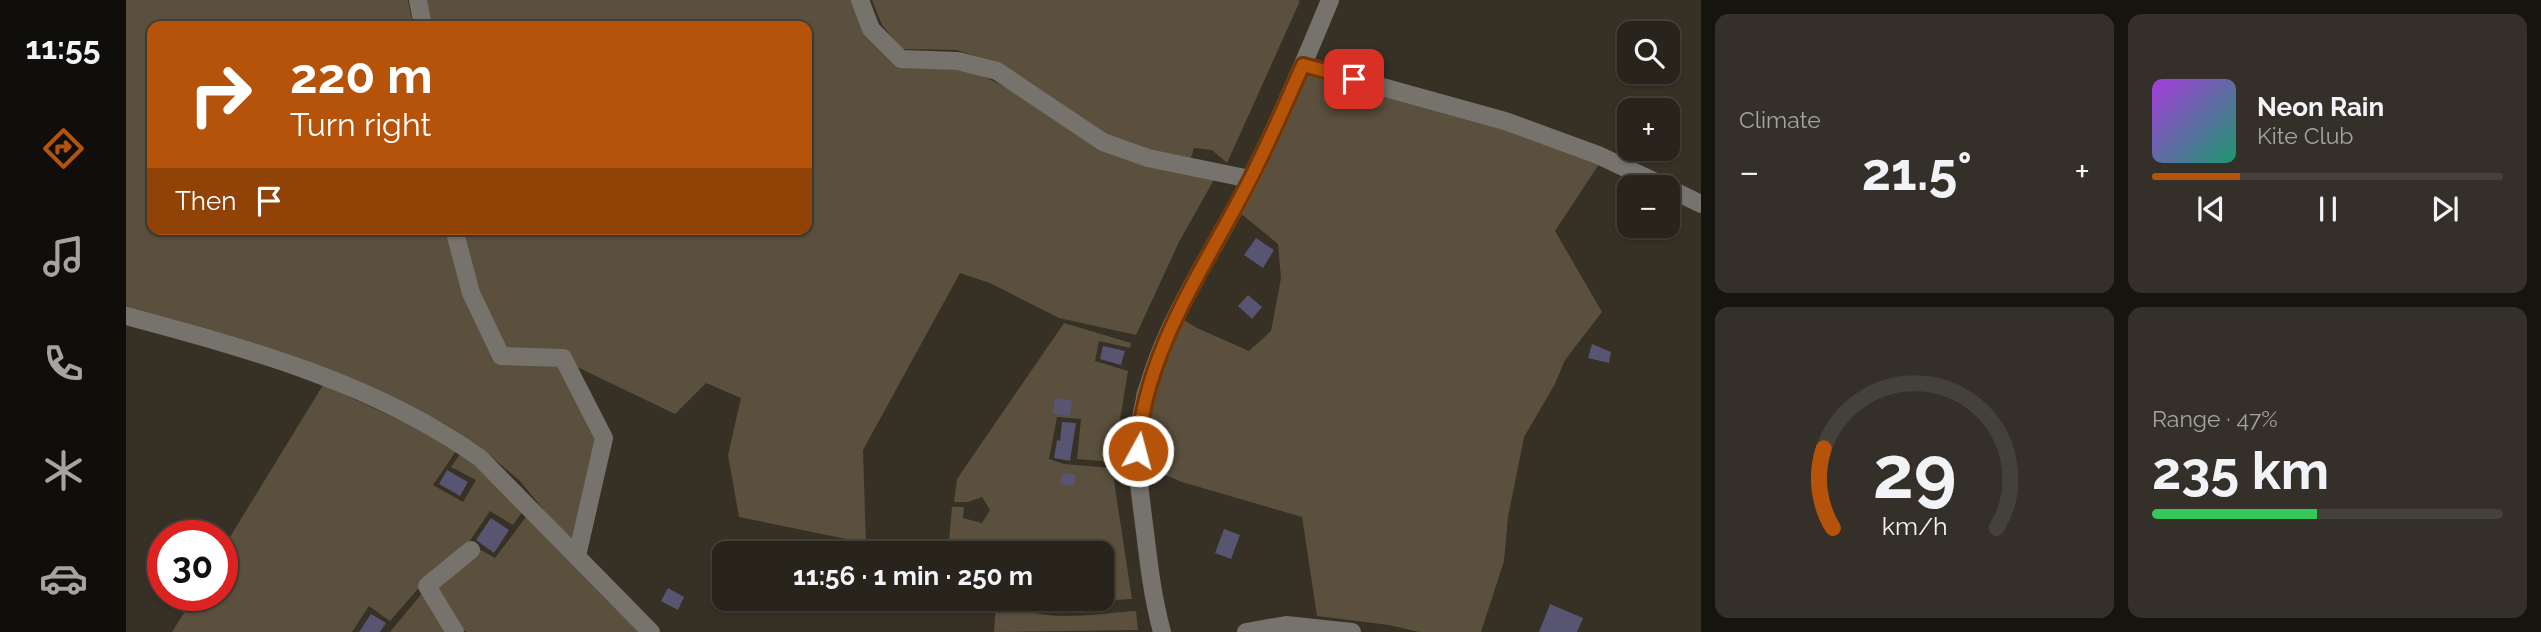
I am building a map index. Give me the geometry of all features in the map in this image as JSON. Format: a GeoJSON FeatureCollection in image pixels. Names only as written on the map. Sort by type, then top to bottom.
{"type":"FeatureCollection","features":[{"type":"Feature","properties":{"kind":"street"},"geometry":{"type":"LineString","coordinates":[[418,0],[422,21]]}},
{"type":"Feature","properties":{"kind":"street"},"geometry":{"type":"LineString","coordinates":[[860,0],[872,29],[901,59],[958,61],[997,71],[1103,142],[1148,158],[1250,179]]}},
{"type":"Feature","properties":{"kind":"street"},"geometry":{"type":"LineString","coordinates":[[1162,632],[1154,604],[1137,471],[1139,430],[1148,386],[1165,340],[1250,179],[1330,0]]}},
{"type":"Feature","properties":{"kind":"street"},"geometry":{"type":"LineString","coordinates":[[1303,65],[1505,121],[1598,155],[1640,175]]}},
{"type":"Feature","properties":{"kind":"street"},"geometry":{"type":"LineString","coordinates":[[1680,194],[1701,204]]}},
{"type":"Feature","properties":{"kind":"street"},"geometry":{"type":"LineString","coordinates":[[455,235],[471,293],[501,356],[563,358],[604,438],[577,556]]}},
{"type":"Feature","properties":{"kind":"street"},"geometry":{"type":"LineString","coordinates":[[126,317],[248,349],[335,379],[448,435],[480,458],[651,632]]}},
{"type":"Feature","properties":{"kind":"street"},"geometry":{"type":"LineString","coordinates":[[455,632],[427,586],[471,550]]}},
{"type":"Feature","properties":{"kind":"street"},"geometry":{"type":"LineString","coordinates":[[1246,632],[1286,625],[1352,632]]}},
{"type":"Feature","properties":{"kind":"shaded area"},"geometry":{"type":"Polygon","coordinates":[[[126,0],[408,0],[412,21],[147,21],[147,235],[447,235],[462,290],[498,364],[558,363],[597,439],[573,545],[519,480],[480,447],[445,424],[339,373],[252,343],[126,309],[126,0]]]}},
{"type":"Feature","properties":{"kind":"shaded area"},"geometry":{"type":"Polygon","coordinates":[[[427,0],[855,0],[869,34],[933,67],[975,72],[1009,89],[1071,129],[1216,176],[1179,242],[1136,335],[1059,318],[990,283],[960,273],[863,450],[866,541],[739,517],[728,455],[741,398],[706,383],[675,414],[575,366],[505,351],[476,289],[462,235],[812,235],[812,21],[431,21],[427,0]]]}},
{"type":"Feature","properties":{"kind":"shaded area"},"geometry":{"type":"Polygon","coordinates":[[[872,0],[1300,1],[1227,163],[1212,150],[1194,148],[1190,161],[1103,140],[1005,66],[957,50],[902,49],[882,25],[872,0]]]}},
{"type":"Feature","properties":{"kind":"shaded area"},"geometry":{"type":"Polygon","coordinates":[[[1295,68],[1466,116],[1599,164],[1555,231],[1602,312],[1565,360],[1555,384],[1524,437],[1508,517],[1504,561],[1481,632],[1419,632],[1389,625],[1317,616],[1302,517],[1182,482],[1135,462],[1136,393],[1169,311],[1197,328],[1249,351],[1271,331],[1281,278],[1278,244],[1234,208],[1247,165],[1295,68]]]}},
{"type":"Feature","properties":{"kind":"shaded area"},"geometry":{"type":"Polygon","coordinates":[[[1064,323],[1131,343],[1130,348],[1099,341],[1095,361],[1128,371],[1113,462],[1077,459],[1081,419],[1057,417],[1049,459],[1064,464],[1112,468],[1132,599],[1114,600],[1114,541],[949,541],[952,507],[964,507],[963,518],[982,523],[990,510],[982,497],[968,502],[954,502],[957,479],[1064,323]]]}},
{"type":"Feature","properties":{"kind":"shaded area"},"geometry":{"type":"Polygon","coordinates":[[[323,385],[459,447],[433,485],[463,502],[476,480],[451,467],[462,451],[525,508],[513,525],[490,511],[469,542],[424,582],[390,621],[369,606],[352,632],[172,632],[185,611],[238,611],[238,524],[323,385]]]}},
{"type":"Feature","properties":{"kind":"shaded area"},"geometry":{"type":"Polygon","coordinates":[[[529,513],[643,632],[467,632],[456,627],[434,588],[479,549],[495,558],[529,513]]]}},
{"type":"Feature","properties":{"kind":"shaded area"},"geometry":{"type":"Polygon","coordinates":[[[423,592],[448,632],[390,632],[423,592]]]}},
{"type":"Feature","properties":{"kind":"shaded area"},"geometry":{"type":"Polygon","coordinates":[[[995,611],[1030,611],[1069,616],[1136,611],[1138,630],[994,632],[995,611]]]}},
{"type":"Feature","properties":{"kind":"building"},"geometry":{"type":"Polygon","coordinates":[[[1256,238],[1274,250],[1263,268],[1244,255],[1256,238]]]}},
{"type":"Feature","properties":{"kind":"building"},"geometry":{"type":"Polygon","coordinates":[[[1248,295],[1262,307],[1252,319],[1238,306],[1248,295]]]}},
{"type":"Feature","properties":{"kind":"building"},"geometry":{"type":"Polygon","coordinates":[[[1592,344],[1611,352],[1609,363],[1588,358],[1592,344]]]}},
{"type":"Feature","properties":{"kind":"building"},"geometry":{"type":"Polygon","coordinates":[[[1103,346],[1125,351],[1121,365],[1100,359],[1103,346]]]}},
{"type":"Feature","properties":{"kind":"building"},"geometry":{"type":"Polygon","coordinates":[[[1055,398],[1072,400],[1070,416],[1053,414],[1055,398]]]}},
{"type":"Feature","properties":{"kind":"building"},"geometry":{"type":"Polygon","coordinates":[[[1062,422],[1076,423],[1070,461],[1054,458],[1057,440],[1060,441],[1062,422]]]}},
{"type":"Feature","properties":{"kind":"building"},"geometry":{"type":"Polygon","coordinates":[[[447,470],[468,482],[460,496],[439,484],[447,470]]]}},
{"type":"Feature","properties":{"kind":"building"},"geometry":{"type":"Polygon","coordinates":[[[1062,473],[1076,475],[1074,486],[1060,484],[1062,473]]]}},
{"type":"Feature","properties":{"kind":"building"},"geometry":{"type":"Polygon","coordinates":[[[491,518],[509,530],[494,553],[476,540],[491,518]]]}},
{"type":"Feature","properties":{"kind":"building"},"geometry":{"type":"Polygon","coordinates":[[[1224,529],[1240,535],[1231,559],[1215,553],[1224,529]]]}},
{"type":"Feature","properties":{"kind":"building"},"geometry":{"type":"Polygon","coordinates":[[[668,588],[684,597],[678,610],[661,601],[668,588]]]}},
{"type":"Feature","properties":{"kind":"building"},"geometry":{"type":"Polygon","coordinates":[[[1550,604],[1583,618],[1577,632],[1539,632],[1550,604]]]}},
{"type":"Feature","properties":{"kind":"building"},"geometry":{"type":"Polygon","coordinates":[[[371,614],[386,623],[380,632],[359,632],[371,614]]]}},
{"type":"Feature","properties":{"kind":"route"},"geometry":{"type":"LineString","coordinates":[[1138,451],[1139,430],[1148,386],[1165,340],[1250,179],[1303,65],[1354,79]]}}]}
